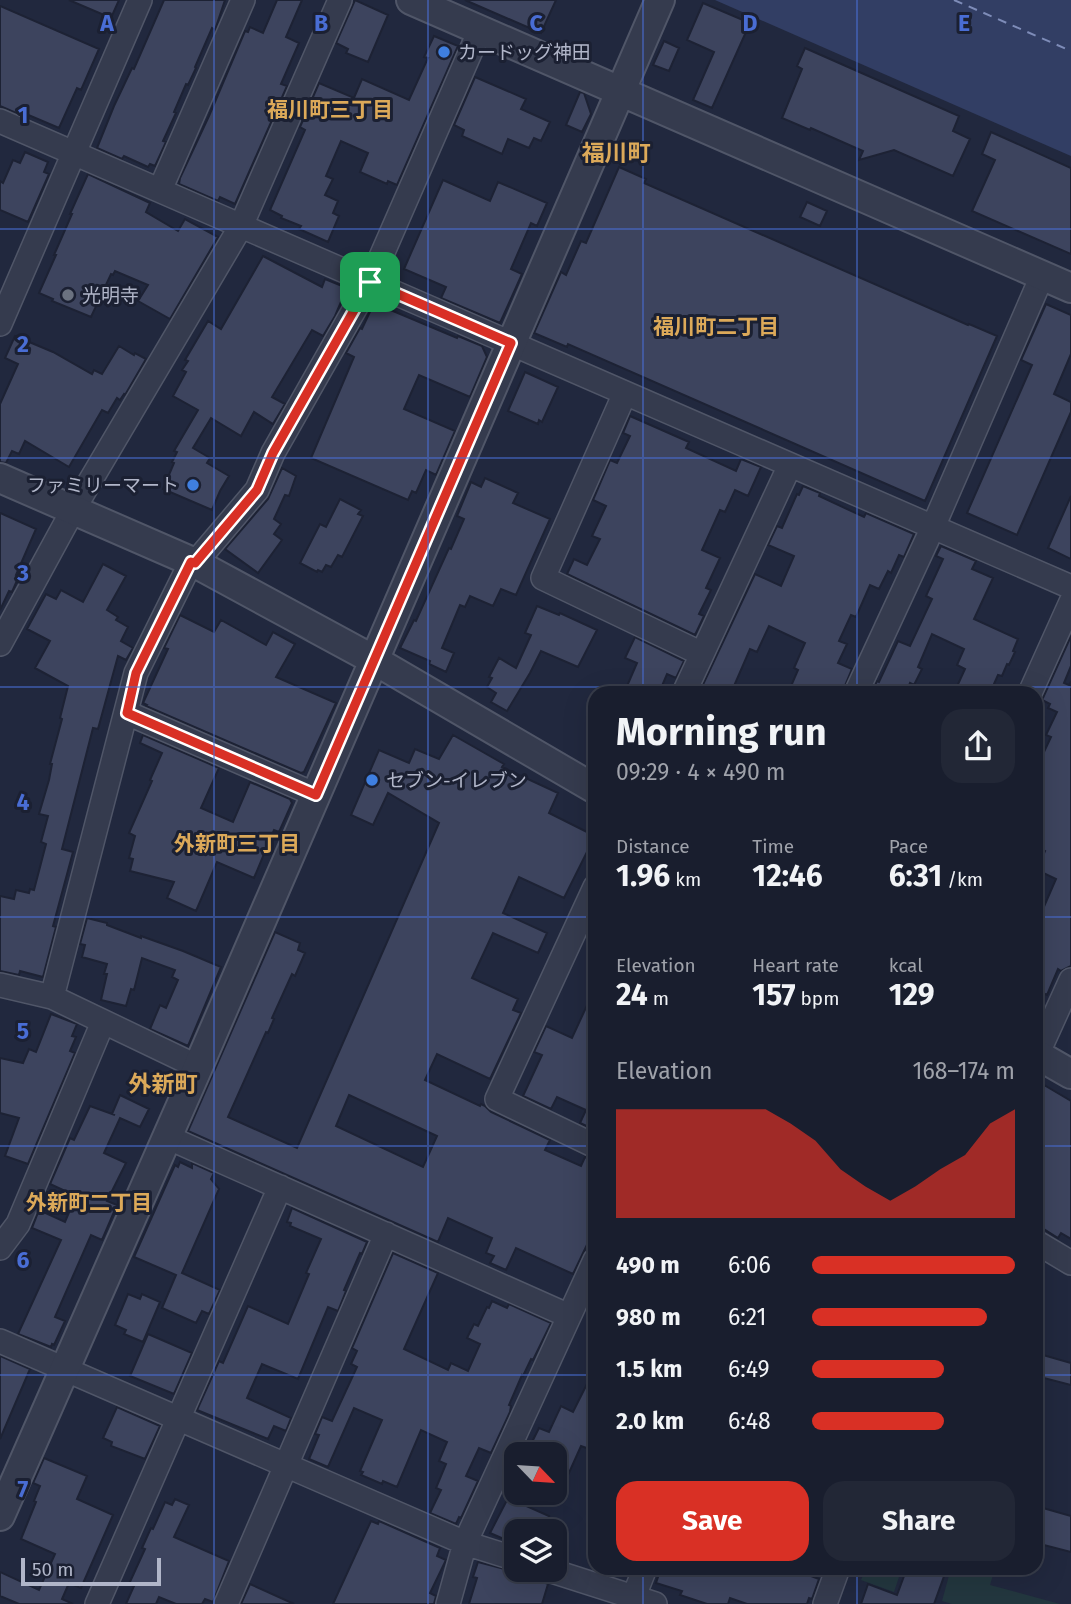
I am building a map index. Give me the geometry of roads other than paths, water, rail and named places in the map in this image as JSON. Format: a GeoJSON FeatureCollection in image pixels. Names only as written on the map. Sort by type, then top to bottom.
{"type":"FeatureCollection","features":[{"type":"Feature","properties":{"kind":"street"},"geometry":{"type":"LineString","coordinates":[[0,324],[140,0]]}},
{"type":"Feature","properties":{"kind":"street"},"geometry":{"type":"LineString","coordinates":[[160,190],[243,0]]}},
{"type":"Feature","properties":{"kind":"street"},"geometry":{"type":"LineString","coordinates":[[0,644],[73,510],[241,226],[340,0]]}},
{"type":"Feature","properties":{"kind":"street"},"geometry":{"type":"LineString","coordinates":[[411,0],[1071,288]]}},
{"type":"Feature","properties":{"kind":"street"},"geometry":{"type":"LineString","coordinates":[[0,1516],[198,1067],[660,0]]}},
{"type":"Feature","properties":{"kind":"street"},"geometry":{"type":"LineString","coordinates":[[52,997],[136,673],[193,562],[257,490],[273,453],[370,282],[480,30]]}},
{"type":"Feature","properties":{"kind":"street"},"geometry":{"type":"LineString","coordinates":[[0,121],[1071,587]]}},
{"type":"Feature","properties":{"kind":"street"},"geometry":{"type":"LineString","coordinates":[[859,686],[933,527],[1042,276]]}},
{"type":"Feature","properties":{"kind":"street"},"geometry":{"type":"LineString","coordinates":[[625,393],[543,578],[702,654]]}},
{"type":"Feature","properties":{"kind":"street"},"geometry":{"type":"LineString","coordinates":[[687,686],[790,465]]}},
{"type":"Feature","properties":{"kind":"street"},"geometry":{"type":"LineString","coordinates":[[0,478],[193,562],[374,660],[588,785]]}},
{"type":"Feature","properties":{"kind":"street"},"geometry":{"type":"LineString","coordinates":[[1033,686],[1071,602]]}},
{"type":"Feature","properties":{"kind":"street"},"geometry":{"type":"LineString","coordinates":[[127,713],[316,795]]}},
{"type":"Feature","properties":{"kind":"street"},"geometry":{"type":"LineString","coordinates":[[588,902],[497,1099],[588,1143]]}},
{"type":"Feature","properties":{"kind":"street"},"geometry":{"type":"LineString","coordinates":[[1043,1040],[1071,980]]}},
{"type":"Feature","properties":{"kind":"street"},"geometry":{"type":"LineString","coordinates":[[0,985],[52,997],[198,1067]]}},
{"type":"Feature","properties":{"kind":"street"},"geometry":{"type":"LineString","coordinates":[[0,1248],[18,1224],[103,1022]]}},
{"type":"Feature","properties":{"kind":"street"},"geometry":{"type":"LineString","coordinates":[[1043,1059],[1071,1074]]}},
{"type":"Feature","properties":{"kind":"street"},"geometry":{"type":"LineString","coordinates":[[167,1137],[569,1316]]}},
{"type":"Feature","properties":{"kind":"street"},"geometry":{"type":"LineString","coordinates":[[97,1604],[280,1187]]}},
{"type":"Feature","properties":{"kind":"street"},"geometry":{"type":"LineString","coordinates":[[226,1604],[386,1234]]}},
{"type":"Feature","properties":{"kind":"street"},"geometry":{"type":"LineString","coordinates":[[1043,1246],[1071,1263]]}},
{"type":"Feature","properties":{"kind":"street"},"geometry":{"type":"LineString","coordinates":[[448,1604],[465,1543],[588,1275]]}},
{"type":"Feature","properties":{"kind":"street"},"geometry":{"type":"LineString","coordinates":[[0,1341],[465,1543],[504,1555]]}},
{"type":"Feature","properties":{"kind":"street"},"geometry":{"type":"LineString","coordinates":[[632,1600],[642,1575]]}},
{"type":"Feature","properties":{"kind":"street"},"geometry":{"type":"LineString","coordinates":[[825,1604],[835,1575]]}},
{"type":"Feature","properties":{"kind":"street"},"geometry":{"type":"LineString","coordinates":[[567,1577],[632,1600],[655,1604]]}},
{"type":"Feature","properties":{"kind":"water"},"geometry":{"type":"Polygon","coordinates":[[[715,0],[1071,0],[1071,156],[715,0]]]}},
{"type":"Feature","properties":{"kind":"place","name":"カードッグ神田"},"geometry":{"type":"Point","coordinates":[444,52]}},
{"type":"Feature","properties":{"kind":"place","name":"光明寺"},"geometry":{"type":"Point","coordinates":[68,295]}},
{"type":"Feature","properties":{"kind":"place","name":"ファミリーマート"},"geometry":{"type":"Point","coordinates":[193,485]}},
{"type":"Feature","properties":{"kind":"place","name":"セブン-イレブン"},"geometry":{"type":"Point","coordinates":[372,780]}},
{"type":"Feature","properties":{"kind":"district","name":"福川町三丁目"},"geometry":{"type":"Point","coordinates":[330,110]}},
{"type":"Feature","properties":{"kind":"district","name":"福川町"},"geometry":{"type":"Point","coordinates":[616,153]}},
{"type":"Feature","properties":{"kind":"district","name":"福川町二丁目"},"geometry":{"type":"Point","coordinates":[716,327]}},
{"type":"Feature","properties":{"kind":"district","name":"外新町三丁目"},"geometry":{"type":"Point","coordinates":[237,844]}},
{"type":"Feature","properties":{"kind":"district","name":"外新町"},"geometry":{"type":"Point","coordinates":[163,1084]}},
{"type":"Feature","properties":{"kind":"district","name":"外新町二丁目"},"geometry":{"type":"Point","coordinates":[89,1203]}}]}
